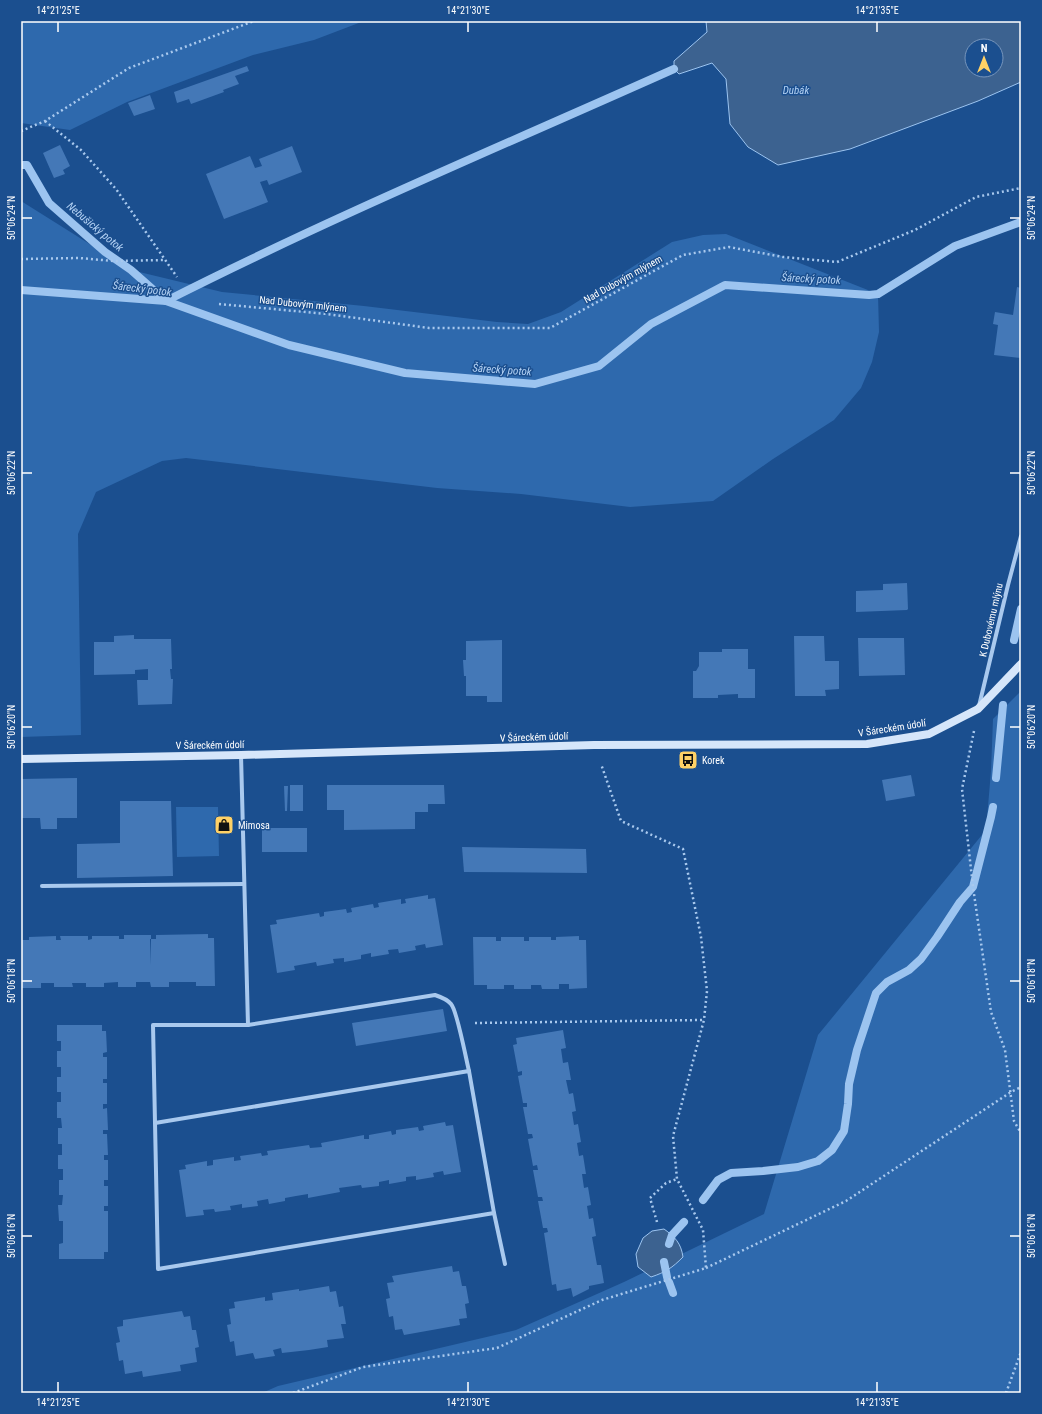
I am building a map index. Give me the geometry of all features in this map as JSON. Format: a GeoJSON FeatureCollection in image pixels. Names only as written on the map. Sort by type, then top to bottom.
{"type":"FeatureCollection","features":[{"type":"Feature","properties":{"kind":"street","name":"K Dubovému mlýnu"},"geometry":{"type":"LineString","coordinates":[[978,708],[1021,536]]}},
{"type":"Feature","properties":{"kind":"street","name":"V Šáreckém údolí"},"geometry":{"type":"LineString","coordinates":[[21,759],[241,755],[594,745],[866,744],[929,734],[978,708],[1021,664]]}},
{"type":"Feature","properties":{"kind":"street"},"geometry":{"type":"LineString","coordinates":[[241,755],[248,1025]]}},
{"type":"Feature","properties":{"kind":"street"},"geometry":{"type":"LineString","coordinates":[[42,886],[244,884]]}},
{"type":"Feature","properties":{"kind":"street"},"geometry":{"type":"LineString","coordinates":[[494,1213],[158,1270],[153,1025],[248,1025],[435,995],[452,1004],[469,1071],[494,1213],[505,1264]]}},
{"type":"Feature","properties":{"kind":"street"},"geometry":{"type":"LineString","coordinates":[[155,1123],[469,1071]]}},
{"type":"Feature","properties":{"kind":"path"},"geometry":{"type":"LineString","coordinates":[[21,131],[45,122],[129,68],[254,21]]}},
{"type":"Feature","properties":{"kind":"path"},"geometry":{"type":"LineString","coordinates":[[45,122],[81,150],[116,189],[177,277]]}},
{"type":"Feature","properties":{"kind":"path","name":"Nad Dubovým mlýnem"},"geometry":{"type":"LineString","coordinates":[[220,304],[327,314],[429,328],[550,328],[683,255],[729,247],[784,258],[837,262],[914,230],[976,197],[1021,188]]}},
{"type":"Feature","properties":{"kind":"path"},"geometry":{"type":"LineString","coordinates":[[21,259],[79,258],[113,261],[165,260]]}},
{"type":"Feature","properties":{"kind":"path"},"geometry":{"type":"LineString","coordinates":[[978,708],[962,789],[973,887],[991,1012],[1005,1050],[1014,1121],[1021,1133]]}},
{"type":"Feature","properties":{"kind":"path"},"geometry":{"type":"LineString","coordinates":[[594,745],[621,821],[683,849],[701,938],[707,991],[704,1020],[673,1136],[677,1179],[703,1230],[706,1268]]}},
{"type":"Feature","properties":{"kind":"path"},"geometry":{"type":"LineString","coordinates":[[458,1024],[704,1020]]}},
{"type":"Feature","properties":{"kind":"path"},"geometry":{"type":"LineString","coordinates":[[293,1393],[363,1367],[498,1348],[602,1300],[706,1268],[846,1201],[1011,1092],[1021,1087]]}},
{"type":"Feature","properties":{"kind":"path"},"geometry":{"type":"LineString","coordinates":[[657,1222],[650,1198],[666,1183],[677,1179]]}},
{"type":"Feature","properties":{"kind":"path"},"geometry":{"type":"LineString","coordinates":[[1006,1393],[1021,1352]]}},
{"type":"Feature","properties":{"kind":"shaded area"},"geometry":{"type":"Polygon","coordinates":[[[21,21],[364,21],[314,40],[253,55],[127,102],[70,130],[21,123],[21,21]]]}},
{"type":"Feature","properties":{"kind":"shaded area"},"geometry":{"type":"Polygon","coordinates":[[[21,201],[131,270],[222,292],[364,306],[497,322],[528,324],[561,312],[672,242],[703,235],[726,234],[878,294],[879,332],[872,362],[861,388],[834,420],[773,459],[713,501],[630,507],[521,494],[437,488],[186,458],[162,461],[96,492],[78,534],[81,735],[21,737],[21,201]]]}},
{"type":"Feature","properties":{"kind":"shaded area"},"geometry":{"type":"Polygon","coordinates":[[[1021,691],[1021,1393],[262,1393],[278,1386],[516,1330],[624,1282],[764,1214],[818,1035],[986,830],[991,771],[993,719],[1021,691]]]}},
{"type":"Feature","properties":{"kind":"shaded area"},"geometry":{"type":"Polygon","coordinates":[[[176,807],[218,807],[219,856],[177,857],[176,807]]]}},
{"type":"Feature","properties":{"kind":"water","name":"Dubák"},"geometry":{"type":"Polygon","coordinates":[[[706,21],[1021,21],[1021,82],[978,101],[850,149],[778,165],[748,147],[730,124],[726,79],[712,63],[679,74],[674,69],[674,61],[707,32],[706,21]]]}},
{"type":"Feature","properties":{"kind":"water"},"geometry":{"type":"Polygon","coordinates":[[[664,1229],[677,1241],[681,1248],[683,1257],[668,1269],[651,1277],[638,1267],[636,1254],[643,1238],[652,1231],[664,1229]]]}},
{"type":"Feature","properties":{"kind":"building"},"geometry":{"type":"Polygon","coordinates":[[[247,66],[249,71],[235,76],[239,84],[223,90],[224,92],[191,104],[189,99],[177,103],[174,92],[247,66]]]}},
{"type":"Feature","properties":{"kind":"building"},"geometry":{"type":"Polygon","coordinates":[[[150,95],[155,109],[134,116],[128,103],[150,95]]]}},
{"type":"Feature","properties":{"kind":"building"},"geometry":{"type":"Polygon","coordinates":[[[60,145],[70,166],[63,170],[65,174],[54,178],[43,153],[60,145]]]}},
{"type":"Feature","properties":{"kind":"building"},"geometry":{"type":"Polygon","coordinates":[[[292,146],[302,172],[269,185],[267,180],[260,182],[268,202],[224,219],[206,174],[250,156],[255,168],[262,166],[259,159],[292,146]]]}},
{"type":"Feature","properties":{"kind":"building"},"geometry":{"type":"Polygon","coordinates":[[[1017,287],[1021,288],[1021,358],[994,355],[998,325],[993,324],[995,312],[1013,315],[1017,287]]]}},
{"type":"Feature","properties":{"kind":"building"},"geometry":{"type":"Polygon","coordinates":[[[907,583],[907,610],[856,612],[856,591],[883,590],[883,584],[907,583]]]}},
{"type":"Feature","properties":{"kind":"building"},"geometry":{"type":"Polygon","coordinates":[[[134,635],[134,639],[171,639],[172,669],[170,669],[171,679],[173,679],[172,704],[138,705],[137,680],[148,680],[148,669],[135,670],[135,674],[94,675],[94,642],[114,642],[114,636],[134,635]]]}},
{"type":"Feature","properties":{"kind":"building"},"geometry":{"type":"Polygon","coordinates":[[[794,636],[824,636],[825,661],[839,661],[839,689],[825,690],[826,696],[795,696],[794,636]]]}},
{"type":"Feature","properties":{"kind":"building"},"geometry":{"type":"Polygon","coordinates":[[[858,638],[904,638],[905,675],[859,676],[858,638]]]}},
{"type":"Feature","properties":{"kind":"building"},"geometry":{"type":"Polygon","coordinates":[[[502,640],[502,702],[487,702],[487,696],[466,696],[466,676],[464,676],[463,660],[466,660],[466,641],[502,640]]]}},
{"type":"Feature","properties":{"kind":"building"},"geometry":{"type":"Polygon","coordinates":[[[722,649],[748,649],[748,669],[755,669],[755,698],[738,698],[738,694],[718,695],[718,698],[693,698],[693,671],[696,671],[699,666],[699,652],[722,652],[722,649]]]}},
{"type":"Feature","properties":{"kind":"building"},"geometry":{"type":"Polygon","coordinates":[[[911,775],[915,796],[886,801],[882,780],[911,775]]]}},
{"type":"Feature","properties":{"kind":"building"},"geometry":{"type":"Polygon","coordinates":[[[77,778],[77,818],[57,818],[57,829],[41,829],[40,818],[21,818],[21,779],[77,778]]]}},
{"type":"Feature","properties":{"kind":"building"},"geometry":{"type":"Polygon","coordinates":[[[290,785],[303,785],[303,811],[290,811],[290,785]]]}},
{"type":"Feature","properties":{"kind":"building"},"geometry":{"type":"Polygon","coordinates":[[[327,785],[444,785],[445,804],[428,804],[428,812],[415,812],[415,829],[344,830],[344,810],[327,810],[327,785]]]}},
{"type":"Feature","properties":{"kind":"building"},"geometry":{"type":"Polygon","coordinates":[[[284,786],[288,786],[287,811],[285,811],[284,786]]]}},
{"type":"Feature","properties":{"kind":"building"},"geometry":{"type":"Polygon","coordinates":[[[120,801],[171,801],[173,876],[77,878],[77,844],[120,843],[120,801]]]}},
{"type":"Feature","properties":{"kind":"building"},"geometry":{"type":"Polygon","coordinates":[[[262,828],[307,828],[307,852],[262,852],[262,828]]]}},
{"type":"Feature","properties":{"kind":"building"},"geometry":{"type":"Polygon","coordinates":[[[462,847],[586,849],[587,873],[464,872],[462,847]]]}},
{"type":"Feature","properties":{"kind":"building"},"geometry":{"type":"Polygon","coordinates":[[[428,895],[428,899],[435,898],[443,945],[426,948],[425,944],[415,946],[416,950],[399,953],[398,949],[388,950],[389,954],[371,957],[371,953],[361,955],[361,959],[344,962],[344,958],[333,959],[334,963],[317,966],[316,962],[294,966],[295,970],[277,973],[270,925],[277,924],[276,920],[319,913],[320,917],[324,916],[324,912],[346,909],[347,913],[352,912],[351,908],[373,904],[374,908],[379,907],[378,903],[401,899],[401,904],[406,903],[405,899],[428,895]]]}},
{"type":"Feature","properties":{"kind":"building"},"geometry":{"type":"Polygon","coordinates":[[[208,934],[208,938],[214,938],[215,986],[196,986],[196,982],[169,982],[169,987],[151,987],[150,982],[136,982],[136,987],[118,987],[118,982],[104,983],[104,987],[86,987],[86,983],[72,983],[73,987],[54,987],[54,983],[41,983],[41,988],[22,988],[22,940],[29,940],[29,937],[56,936],[56,940],[61,940],[60,936],[88,936],[88,940],[92,939],[92,936],[119,936],[119,939],[124,939],[124,935],[151,935],[151,939],[156,939],[156,935],[208,934]],[[150,939],[150,965],[151,939],[150,939]]]}},
{"type":"Feature","properties":{"kind":"building"},"geometry":{"type":"Polygon","coordinates":[[[579,936],[579,940],[586,940],[587,988],[569,989],[569,984],[559,984],[559,989],[542,989],[541,985],[531,985],[531,989],[514,989],[514,985],[504,985],[504,989],[487,989],[487,985],[474,985],[473,937],[496,937],[496,941],[501,941],[501,937],[524,937],[524,941],[529,941],[529,937],[551,937],[551,940],[556,940],[556,937],[579,936]]]}},
{"type":"Feature","properties":{"kind":"building"},"geometry":{"type":"Polygon","coordinates":[[[443,1009],[447,1031],[356,1046],[352,1023],[443,1009]]]}},
{"type":"Feature","properties":{"kind":"building"},"geometry":{"type":"Polygon","coordinates":[[[57,1025],[102,1025],[102,1031],[106,1031],[107,1052],[103,1053],[103,1057],[107,1057],[107,1079],[103,1079],[103,1083],[107,1083],[107,1104],[103,1104],[103,1109],[107,1108],[108,1130],[103,1130],[103,1134],[107,1134],[108,1155],[104,1155],[104,1160],[108,1160],[108,1180],[104,1180],[104,1186],[108,1186],[108,1206],[104,1206],[104,1211],[108,1211],[108,1252],[104,1252],[104,1259],[59,1259],[59,1244],[63,1243],[63,1221],[59,1221],[58,1205],[62,1205],[63,1195],[59,1195],[59,1180],[63,1180],[63,1169],[58,1169],[58,1155],[62,1155],[62,1144],[58,1144],[58,1128],[62,1128],[61,1118],[57,1118],[57,1102],[61,1102],[61,1092],[57,1092],[57,1077],[61,1077],[61,1067],[57,1067],[57,1051],[61,1051],[61,1041],[57,1041],[57,1025]]]}},
{"type":"Feature","properties":{"kind":"building"},"geometry":{"type":"Polygon","coordinates":[[[563,1030],[566,1048],[561,1049],[563,1063],[568,1062],[571,1080],[566,1080],[569,1094],[573,1093],[576,1111],[572,1112],[574,1125],[578,1124],[581,1142],[577,1143],[579,1156],[583,1155],[586,1174],[582,1174],[584,1188],[588,1187],[591,1205],[587,1206],[589,1219],[593,1218],[596,1236],[592,1237],[597,1265],[601,1265],[604,1283],[589,1286],[589,1289],[573,1297],[571,1288],[557,1291],[556,1284],[552,1285],[544,1233],[548,1232],[547,1228],[543,1228],[538,1201],[543,1201],[542,1197],[538,1197],[533,1170],[538,1170],[537,1165],[533,1166],[528,1139],[533,1138],[532,1134],[528,1134],[523,1107],[527,1107],[527,1103],[523,1103],[518,1076],[522,1075],[522,1071],[518,1072],[513,1045],[517,1044],[516,1038],[563,1030]]]}},
{"type":"Feature","properties":{"kind":"building"},"geometry":{"type":"Polygon","coordinates":[[[445,1122],[446,1126],[453,1125],[461,1172],[444,1175],[443,1171],[433,1173],[434,1177],[416,1180],[416,1176],[406,1177],[406,1181],[389,1184],[389,1180],[379,1182],[379,1186],[362,1188],[361,1185],[339,1188],[340,1192],[308,1198],[308,1194],[296,1196],[285,1198],[285,1201],[269,1204],[268,1199],[257,1201],[258,1206],[242,1208],[242,1204],[230,1206],[231,1210],[215,1212],[214,1209],[203,1210],[204,1215],[186,1217],[179,1170],[186,1169],[185,1165],[207,1161],[207,1166],[213,1165],[213,1160],[234,1157],[234,1161],[241,1160],[240,1156],[261,1153],[262,1156],[268,1155],[267,1151],[309,1145],[310,1148],[322,1147],[321,1143],[364,1135],[364,1139],[369,1139],[369,1135],[391,1131],[392,1135],[396,1134],[396,1130],[418,1127],[419,1131],[424,1130],[423,1126],[445,1122]]]}},
{"type":"Feature","properties":{"kind":"building"},"geometry":{"type":"Polygon","coordinates":[[[452,1266],[453,1272],[459,1271],[462,1286],[466,1286],[469,1303],[465,1304],[467,1318],[459,1319],[460,1325],[404,1335],[402,1329],[395,1330],[393,1316],[389,1317],[386,1299],[390,1298],[387,1283],[394,1282],[392,1276],[452,1266]]]}},
{"type":"Feature","properties":{"kind":"building"},"geometry":{"type":"Polygon","coordinates":[[[329,1286],[330,1292],[336,1291],[339,1307],[343,1306],[346,1324],[341,1324],[344,1338],[327,1340],[328,1347],[282,1353],[281,1348],[273,1350],[275,1356],[255,1359],[253,1353],[236,1356],[234,1341],[230,1342],[227,1325],[231,1324],[229,1309],[235,1308],[234,1302],[265,1297],[265,1301],[273,1300],[272,1293],[299,1289],[299,1291],[329,1286]]]}},
{"type":"Feature","properties":{"kind":"building"},"geometry":{"type":"Polygon","coordinates":[[[182,1311],[184,1317],[190,1316],[192,1330],[196,1330],[199,1347],[195,1348],[197,1362],[180,1365],[181,1371],[143,1377],[142,1371],[125,1374],[123,1360],[119,1361],[116,1343],[120,1342],[117,1327],[123,1326],[123,1320],[182,1311]]]}},
{"type":"Feature","properties":{"kind":"waterway","name":"Nebušický potok"},"geometry":{"type":"LineString","coordinates":[[21,165],[27,165],[49,203],[105,252],[131,270],[166,301],[292,240],[418,182],[674,69]]}},
{"type":"Feature","properties":{"kind":"waterway","name":"Šárecký potok"},"geometry":{"type":"LineString","coordinates":[[21,290],[166,301],[289,345],[405,373],[535,384],[599,366],[651,324],[725,285],[869,295],[878,294],[955,246],[1021,222]]}},
{"type":"Feature","properties":{"kind":"waterway"},"geometry":{"type":"LineString","coordinates":[[1014,640],[1021,609]]}},
{"type":"Feature","properties":{"kind":"waterway"},"geometry":{"type":"LineString","coordinates":[[996,778],[1003,705]]}},
{"type":"Feature","properties":{"kind":"waterway"},"geometry":{"type":"LineString","coordinates":[[703,1200],[718,1180],[731,1173],[798,1167],[818,1161],[832,1150],[844,1131],[849,1084],[857,1050],[876,993],[887,982],[909,970],[921,959],[960,902],[973,887],[993,807]]}},
{"type":"Feature","properties":{"kind":"waterway"},"geometry":{"type":"LineString","coordinates":[[669,1244],[672,1235],[684,1222]]}},
{"type":"Feature","properties":{"kind":"waterway"},"geometry":{"type":"LineString","coordinates":[[664,1262],[667,1277]]}},
{"type":"Feature","properties":{"kind":"waterway"},"geometry":{"type":"LineString","coordinates":[[669,1282],[673,1293]]}},
{"type":"Feature","properties":{"kind":"place","name":"Korek"},"geometry":{"type":"Point","coordinates":[688,760]}},
{"type":"Feature","properties":{"kind":"place","name":"Mimosa"},"geometry":{"type":"Point","coordinates":[224,825]}}]}
